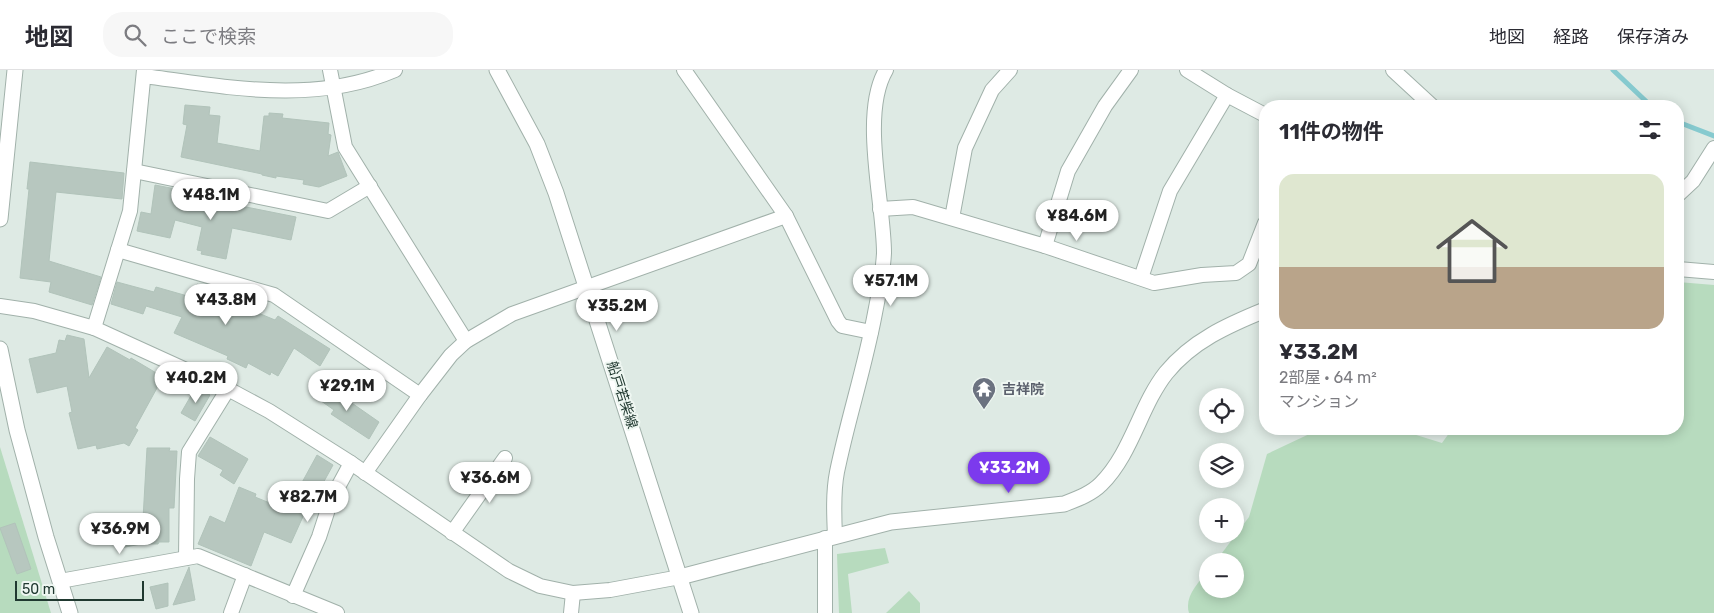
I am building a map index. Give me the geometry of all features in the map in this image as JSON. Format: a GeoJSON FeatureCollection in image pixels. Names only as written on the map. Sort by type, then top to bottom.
{"type":"FeatureCollection","features":[{"type":"Feature","properties":{"kind":"street"},"geometry":{"type":"LineString","coordinates":[[0,219],[15,70]]}},
{"type":"Feature","properties":{"kind":"street"},"geometry":{"type":"LineString","coordinates":[[330,70],[345,147],[466,341]]}},
{"type":"Feature","properties":{"kind":"street"},"geometry":{"type":"LineString","coordinates":[[94,328],[130,211],[144,73],[240,89],[288,92],[333,89],[378,78],[395,70]]}},
{"type":"Feature","properties":{"kind":"street","name":"船戸若柴線"},"geometry":{"type":"LineString","coordinates":[[497,70],[537,144],[556,193],[691,613]]}},
{"type":"Feature","properties":{"kind":"street"},"geometry":{"type":"LineString","coordinates":[[684,70],[786,216],[838,321],[842,326],[872,332]]}},
{"type":"Feature","properties":{"kind":"street"},"geometry":{"type":"LineString","coordinates":[[825,613],[830,537],[834,516],[837,473],[872,332],[881,280],[884,253],[874,114],[877,92],[886,70]]}},
{"type":"Feature","properties":{"kind":"street"},"geometry":{"type":"LineString","coordinates":[[952,218],[965,148],[992,90],[1010,70]]}},
{"type":"Feature","properties":{"kind":"street"},"geometry":{"type":"LineString","coordinates":[[1045,246],[1068,170],[1105,106],[1131,70]]}},
{"type":"Feature","properties":{"kind":"street"},"geometry":{"type":"LineString","coordinates":[[1187,70],[1227,95],[1259,112]]}},
{"type":"Feature","properties":{"kind":"street"},"geometry":{"type":"LineString","coordinates":[[1393,70],[1426,100]]}},
{"type":"Feature","properties":{"kind":"street"},"geometry":{"type":"LineString","coordinates":[[1141,278],[1170,191],[1227,95]]}},
{"type":"Feature","properties":{"kind":"street"},"geometry":{"type":"LineString","coordinates":[[1684,189],[1693,181],[1714,148]]}},
{"type":"Feature","properties":{"kind":"street"},"geometry":{"type":"LineString","coordinates":[[134,171],[328,211],[370,186]]}},
{"type":"Feature","properties":{"kind":"street"},"geometry":{"type":"LineString","coordinates":[[880,209],[913,207],[1045,246],[1154,283],[1202,274],[1236,273],[1249,264],[1259,238]]}},
{"type":"Feature","properties":{"kind":"street"},"geometry":{"type":"LineString","coordinates":[[365,473],[420,395],[451,355],[466,341],[512,314],[786,216]]}},
{"type":"Feature","properties":{"kind":"street"},"geometry":{"type":"LineString","coordinates":[[118,250],[274,295],[420,395]]}},
{"type":"Feature","properties":{"kind":"street"},"geometry":{"type":"LineString","coordinates":[[1684,270],[1714,272]]}},
{"type":"Feature","properties":{"kind":"street"},"geometry":{"type":"LineString","coordinates":[[0,306],[34,311],[94,328],[228,389],[270,411],[351,463],[510,571],[540,586],[573,593],[610,590],[680,577],[891,522],[1064,504],[1081,498],[1100,485],[1123,453],[1153,392],[1166,373],[1199,342],[1222,329],[1259,313]]}},
{"type":"Feature","properties":{"kind":"street"},"geometry":{"type":"LineString","coordinates":[[0,349],[17,430],[70,613]]}},
{"type":"Feature","properties":{"kind":"street"},"geometry":{"type":"LineString","coordinates":[[186,558],[189,452],[228,389]]}},
{"type":"Feature","properties":{"kind":"street"},"geometry":{"type":"LineString","coordinates":[[452,533],[505,458]]}},
{"type":"Feature","properties":{"kind":"street"},"geometry":{"type":"LineString","coordinates":[[293,596],[319,537],[331,500],[351,463]]}},
{"type":"Feature","properties":{"kind":"street"},"geometry":{"type":"LineString","coordinates":[[60,581],[198,556],[337,613]]}},
{"type":"Feature","properties":{"kind":"street"},"geometry":{"type":"LineString","coordinates":[[231,613],[245,575]]}},
{"type":"Feature","properties":{"kind":"street"},"geometry":{"type":"LineString","coordinates":[[572,613],[573,593]]}},
{"type":"Feature","properties":{"kind":"green space"},"geometry":{"type":"Polygon","coordinates":[[[1684,282],[1714,285],[1714,613],[1189,613],[1188,601],[1199,582],[1199,598],[1244,598],[1244,553],[1222,553],[1230,543],[1244,543],[1244,524],[1249,517],[1267,454],[1307,435],[1416,435],[1442,443],[1448,435],[1684,435],[1684,282]]]}},
{"type":"Feature","properties":{"kind":"green space"},"geometry":{"type":"Polygon","coordinates":[[[0,447],[51,613],[0,613],[0,447]]]}},
{"type":"Feature","properties":{"kind":"green space"},"geometry":{"type":"Polygon","coordinates":[[[885,548],[889,563],[848,574],[852,613],[839,613],[837,554],[885,548]]]}},
{"type":"Feature","properties":{"kind":"green space"},"geometry":{"type":"Polygon","coordinates":[[[909,591],[920,603],[920,613],[886,613],[909,591]]]}},
{"type":"Feature","properties":{"kind":"building"},"geometry":{"type":"Polygon","coordinates":[[[185,105],[210,107],[209,115],[220,116],[217,143],[260,151],[264,116],[269,116],[269,113],[283,114],[282,118],[329,123],[328,134],[331,135],[328,156],[338,152],[347,176],[319,187],[303,184],[304,180],[276,176],[276,178],[181,157],[187,125],[183,124],[185,105]]]}},
{"type":"Feature","properties":{"kind":"building"},"geometry":{"type":"Polygon","coordinates":[[[30,162],[124,173],[122,199],[56,192],[49,261],[101,277],[92,305],[49,292],[51,282],[20,278],[30,162]]]}},
{"type":"Feature","properties":{"kind":"building"},"geometry":{"type":"Polygon","coordinates":[[[155,185],[181,190],[180,197],[215,204],[216,201],[296,217],[291,240],[232,228],[226,259],[201,254],[202,251],[197,250],[202,227],[175,220],[170,238],[137,231],[141,212],[151,214],[155,185]]]}},
{"type":"Feature","properties":{"kind":"building"},"geometry":{"type":"Polygon","coordinates":[[[117,282],[154,292],[156,287],[191,297],[197,284],[236,299],[234,303],[275,320],[278,316],[330,349],[320,366],[294,348],[278,376],[271,372],[270,375],[248,363],[246,368],[227,359],[228,356],[174,333],[182,317],[146,306],[143,314],[111,304],[117,282]]]}},
{"type":"Feature","properties":{"kind":"building"},"geometry":{"type":"Polygon","coordinates":[[[67,335],[84,339],[89,378],[107,347],[130,360],[131,358],[163,377],[135,428],[138,430],[129,446],[124,443],[97,449],[96,445],[78,449],[69,413],[72,412],[67,386],[37,393],[29,359],[56,353],[59,340],[65,341],[67,335]]]}},
{"type":"Feature","properties":{"kind":"building"},"geometry":{"type":"Polygon","coordinates":[[[323,383],[379,422],[369,439],[331,414],[334,410],[314,396],[323,383]]]}},
{"type":"Feature","properties":{"kind":"building"},"geometry":{"type":"Polygon","coordinates":[[[196,387],[210,395],[195,421],[181,413],[196,387]]]}},
{"type":"Feature","properties":{"kind":"building"},"geometry":{"type":"Polygon","coordinates":[[[210,437],[248,459],[234,484],[220,475],[223,470],[198,456],[210,437]]]}},
{"type":"Feature","properties":{"kind":"building"},"geometry":{"type":"Polygon","coordinates":[[[147,448],[170,448],[169,451],[177,451],[174,508],[169,508],[169,542],[120,548],[113,525],[143,519],[147,448]]]}},
{"type":"Feature","properties":{"kind":"building"},"geometry":{"type":"Polygon","coordinates":[[[317,455],[333,465],[316,496],[320,499],[311,515],[305,512],[291,543],[264,532],[251,566],[198,544],[210,516],[225,523],[239,487],[256,494],[255,497],[287,510],[317,455]]]}},
{"type":"Feature","properties":{"kind":"building"},"geometry":{"type":"Polygon","coordinates":[[[15,523],[31,569],[17,574],[0,528],[15,523]]]}},
{"type":"Feature","properties":{"kind":"building"},"geometry":{"type":"Polygon","coordinates":[[[189,567],[195,600],[173,605],[189,567]]]}},
{"type":"Feature","properties":{"kind":"building"},"geometry":{"type":"Polygon","coordinates":[[[168,583],[168,606],[156,609],[150,587],[168,583]]]}},
{"type":"Feature","properties":{"kind":"waterway"},"geometry":{"type":"LineString","coordinates":[[1613,70],[1645,100]]}},
{"type":"Feature","properties":{"kind":"waterway"},"geometry":{"type":"LineString","coordinates":[[1684,124],[1714,136]]}},
{"type":"Feature","properties":{"kind":"place","name":"吉祥院"},"geometry":{"type":"Point","coordinates":[984,410]}}]}
